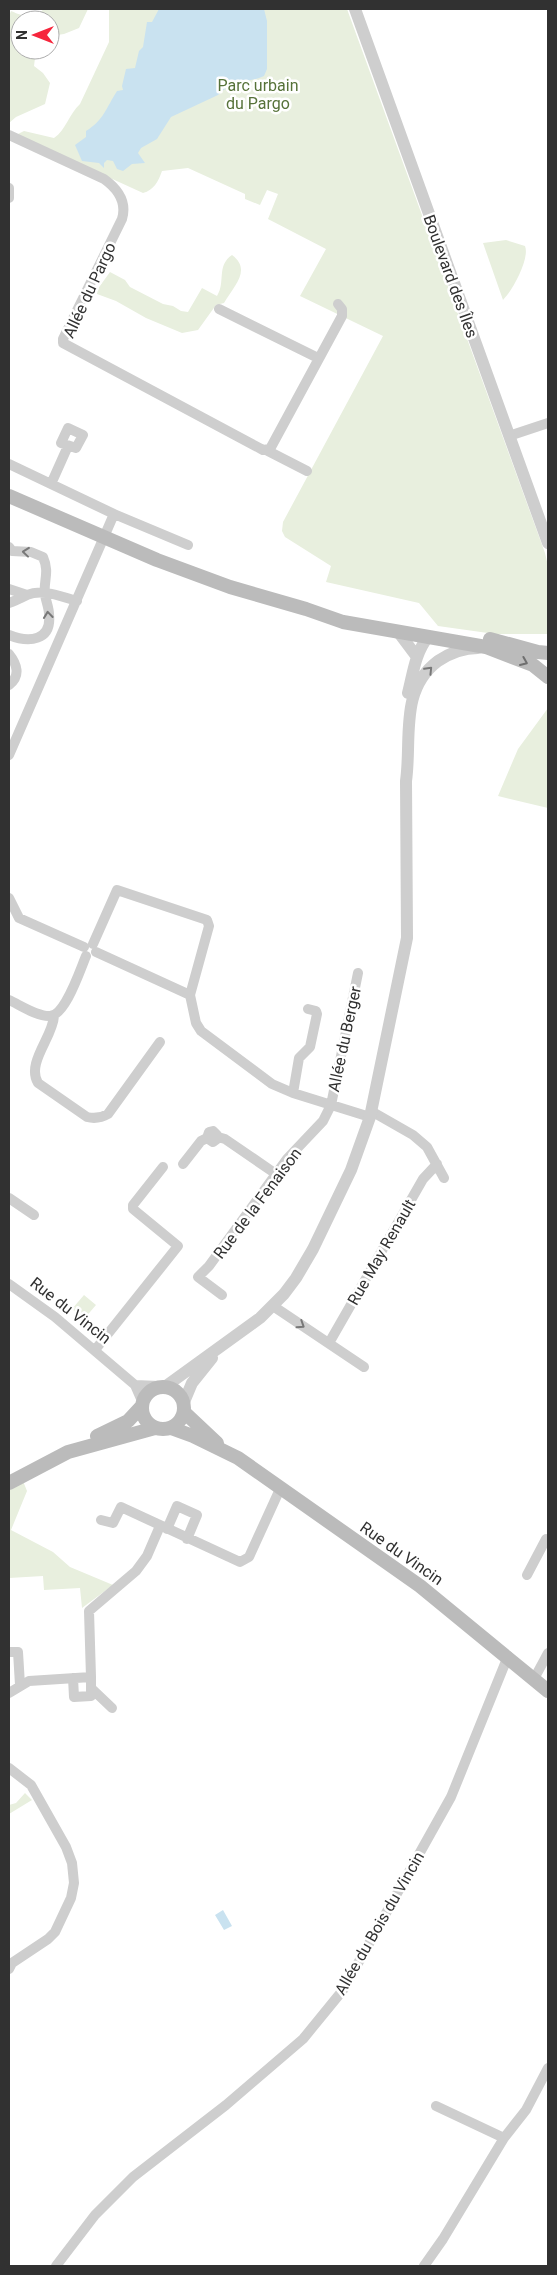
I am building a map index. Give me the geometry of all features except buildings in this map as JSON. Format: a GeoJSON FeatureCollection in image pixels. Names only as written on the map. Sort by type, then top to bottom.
{"type":"FeatureCollection","features":[{"type":"Feature","properties":{"kind":"main road"},"geometry":{"type":"LineString","coordinates":[[9,496],[104,538],[230,587],[343,622],[399,633],[474,644],[533,665],[548,677]]}},
{"type":"Feature","properties":{"kind":"main road"},"geometry":{"type":"LineString","coordinates":[[306,609],[488,639],[548,653]]}},
{"type":"Feature","properties":{"kind":"main road"},"geometry":{"type":"LineString","coordinates":[[428,637],[434,634],[449,633]]}},
{"type":"Feature","properties":{"kind":"main road"},"geometry":{"type":"LineString","coordinates":[[9,1474],[45,1455],[95,1437],[128,1421],[142,1404],[147,1392],[162,1386],[177,1391],[184,1407],[177,1424],[171,1428],[155,1428],[68,1452],[9,1483]]}},
{"type":"Feature","properties":{"kind":"main road"},"geometry":{"type":"LineString","coordinates":[[142,1404],[145,1419],[155,1428]]}},
{"type":"Feature","properties":{"kind":"main road","name":"Rue du Vincin"},"geometry":{"type":"LineString","coordinates":[[184,1407],[228,1454]]}},
{"type":"Feature","properties":{"kind":"main road","name":"Rue du Vincin"},"geometry":{"type":"LineString","coordinates":[[171,1428],[193,1436],[228,1454],[420,1586],[508,1656],[548,1691]]}},
{"type":"Feature","properties":{"kind":"street","name":"Boulevard des Îles"},"geometry":{"type":"LineString","coordinates":[[355,9],[509,436],[544,522],[548,543]]}},
{"type":"Feature","properties":{"kind":"street","name":"Allée du Pargo"},"geometry":{"type":"LineString","coordinates":[[9,134],[104,179],[116,189],[124,206],[122,220],[63,339],[63,343],[263,450],[307,471]]}},
{"type":"Feature","properties":{"kind":"street"},"geometry":{"type":"LineString","coordinates":[[9,188],[9,198]]}},
{"type":"Feature","properties":{"kind":"street"},"geometry":{"type":"LineString","coordinates":[[268,451],[342,316],[343,311],[338,304]]}},
{"type":"Feature","properties":{"kind":"street"},"geometry":{"type":"LineString","coordinates":[[219,310],[318,358]]}},
{"type":"Feature","properties":{"kind":"street"},"geometry":{"type":"LineString","coordinates":[[509,436],[548,422]]}},
{"type":"Feature","properties":{"kind":"street"},"geometry":{"type":"LineString","coordinates":[[50,484],[68,446]]}},
{"type":"Feature","properties":{"kind":"street"},"geometry":{"type":"LineString","coordinates":[[9,464],[114,514],[188,545]]}},
{"type":"Feature","properties":{"kind":"street"},"geometry":{"type":"LineString","coordinates":[[9,755],[114,514]]}},
{"type":"Feature","properties":{"kind":"street"},"geometry":{"type":"LineString","coordinates":[[9,548],[12,551],[31,552],[43,557],[47,572],[44,593],[49,612],[49,627],[46,633],[40,637],[30,639],[9,635]]}},
{"type":"Feature","properties":{"kind":"street"},"geometry":{"type":"LineString","coordinates":[[9,589],[27,595]]}},
{"type":"Feature","properties":{"kind":"street"},"geometry":{"type":"LineString","coordinates":[[9,603],[27,595],[44,593],[66,596],[76,601]]}},
{"type":"Feature","properties":{"kind":"street"},"geometry":{"type":"LineString","coordinates":[[399,633],[417,657]]}},
{"type":"Feature","properties":{"kind":"street"},"geometry":{"type":"LineString","coordinates":[[184,1407],[192,1383],[206,1364],[227,1343],[273,1306],[296,1278],[313,1249],[351,1170],[371,1114],[407,938],[406,780],[402,760],[407,749],[405,703],[417,657],[428,637]]}},
{"type":"Feature","properties":{"kind":"street"},"geometry":{"type":"LineString","coordinates":[[407,730],[414,695],[424,674],[433,665],[444,657],[460,650],[474,648],[498,651]]}},
{"type":"Feature","properties":{"kind":"street"},"geometry":{"type":"LineString","coordinates":[[9,654],[15,662],[18,672],[15,680],[9,685]]}},
{"type":"Feature","properties":{"kind":"street"},"geometry":{"type":"LineString","coordinates":[[9,1000],[45,1016],[54,1016],[62,1009],[118,890],[207,920],[209,926],[190,995],[196,1023],[206,1036],[264,1079],[293,1093],[331,1105],[371,1114],[412,1135],[427,1147],[444,1178]]}},
{"type":"Feature","properties":{"kind":"street"},"geometry":{"type":"LineString","coordinates":[[9,898],[19,918],[190,995]]}},
{"type":"Feature","properties":{"kind":"street","name":"Allée du Berger"},"geometry":{"type":"LineString","coordinates":[[331,1105],[358,974]]}},
{"type":"Feature","properties":{"kind":"street"},"geometry":{"type":"LineString","coordinates":[[293,1093],[299,1058],[310,1047],[317,1014],[316,1011],[308,1009]]}},
{"type":"Feature","properties":{"kind":"street"},"geometry":{"type":"LineString","coordinates":[[54,1016],[54,1024],[35,1065],[35,1078],[38,1083],[94,1119],[102,1118],[108,1114],[160,1042]]}},
{"type":"Feature","properties":{"kind":"street","name":"Rue de la Fenaison"},"geometry":{"type":"LineString","coordinates":[[222,1295],[195,1275],[209,1266],[287,1159],[323,1121],[331,1105]]}},
{"type":"Feature","properties":{"kind":"street"},"geometry":{"type":"LineString","coordinates":[[183,1164],[201,1141],[212,1137],[225,1139],[276,1174]]}},
{"type":"Feature","properties":{"kind":"street","name":"Rue May Renault"},"geometry":{"type":"LineString","coordinates":[[329,1343],[423,1179],[437,1164]]}},
{"type":"Feature","properties":{"kind":"street"},"geometry":{"type":"LineString","coordinates":[[95,1350],[178,1246],[133,1209],[133,1205],[163,1167]]}},
{"type":"Feature","properties":{"kind":"street"},"geometry":{"type":"LineString","coordinates":[[9,1198],[34,1215]]}},
{"type":"Feature","properties":{"kind":"street","name":"Rue du Vincin"},"geometry":{"type":"LineString","coordinates":[[9,1284],[56,1317],[135,1385],[142,1404]]}},
{"type":"Feature","properties":{"kind":"street"},"geometry":{"type":"LineString","coordinates":[[273,1306],[364,1367]]}},
{"type":"Feature","properties":{"kind":"street"},"geometry":{"type":"LineString","coordinates":[[135,1385],[162,1386],[184,1375],[202,1358],[227,1343]]}},
{"type":"Feature","properties":{"kind":"street"},"geometry":{"type":"LineString","coordinates":[[101,1520],[113,1523],[121,1507],[234,1560],[244,1561],[249,1557],[280,1489]]}},
{"type":"Feature","properties":{"kind":"street"},"geometry":{"type":"LineString","coordinates":[[73,1678],[74,1696],[91,1696],[89,1611],[136,1571],[177,1506],[197,1515],[187,1538]]}},
{"type":"Feature","properties":{"kind":"street"},"geometry":{"type":"LineString","coordinates":[[526,1575],[547,1538]]}},
{"type":"Feature","properties":{"kind":"street"},"geometry":{"type":"LineString","coordinates":[[9,1652],[18,1652],[20,1685]]}},
{"type":"Feature","properties":{"kind":"street"},"geometry":{"type":"LineString","coordinates":[[534,1678],[548,1654]]}},
{"type":"Feature","properties":{"kind":"street","name":"Allée du Bois du Vincin"},"geometry":{"type":"LineString","coordinates":[[56,2266],[95,2215],[127,2183],[226,2105],[303,2039],[343,1990],[451,1797],[508,1656]]}},
{"type":"Feature","properties":{"kind":"street"},"geometry":{"type":"LineString","coordinates":[[9,1693],[29,1681],[73,1678],[91,1682],[112,1708]]}},
{"type":"Feature","properties":{"kind":"street"},"geometry":{"type":"LineString","coordinates":[[9,1768],[31,1785],[66,1847],[72,1863],[74,1884],[72,1898],[56,1932],[12,1963],[9,1969]]}},
{"type":"Feature","properties":{"kind":"street"},"geometry":{"type":"LineString","coordinates":[[424,2266],[443,2239],[504,2138],[526,2110],[548,2068]]}},
{"type":"Feature","properties":{"kind":"street"},"geometry":{"type":"LineString","coordinates":[[436,2106],[504,2138]]}},
{"type":"Feature","properties":{"kind":"green space"},"geometry":{"type":"Polygon","coordinates":[[[88,9],[79,28],[60,35],[60,10],[43,10],[88,9]]]}},
{"type":"Feature","properties":{"kind":"green space","name":"Parc urbain du Pargo"},"geometry":{"type":"Polygon","coordinates":[[[109,9],[347,9],[545,553],[548,566],[548,634],[495,634],[438,626],[419,603],[326,582],[331,566],[285,537],[282,531],[283,522],[383,336],[300,296],[326,249],[268,219],[278,194],[267,190],[260,205],[245,199],[245,194],[188,168],[162,171],[155,185],[143,193],[16,135],[24,131],[54,138],[62,131],[80,104],[109,42],[109,9]]]}},
{"type":"Feature","properties":{"kind":"green space"},"geometry":{"type":"Polygon","coordinates":[[[10,14],[10,60],[35,60],[34,66],[43,73],[50,83],[45,104],[16,117],[9,123],[10,14]]]}},
{"type":"Feature","properties":{"kind":"green space"},"geometry":{"type":"Polygon","coordinates":[[[506,240],[525,246],[526,251],[520,274],[503,300],[483,243],[506,240]]]}},
{"type":"Feature","properties":{"kind":"green space"},"geometry":{"type":"Polygon","coordinates":[[[232,255],[241,266],[239,278],[224,303],[216,305],[198,330],[182,333],[146,318],[116,301],[97,294],[97,290],[110,272],[125,280],[130,287],[163,304],[188,312],[202,288],[217,296],[220,291],[224,264],[232,255]]]}},
{"type":"Feature","properties":{"kind":"green space"},"geometry":{"type":"Polygon","coordinates":[[[548,708],[548,808],[498,796],[518,749],[548,708]]]}},
{"type":"Feature","properties":{"kind":"green space"},"geometry":{"type":"Polygon","coordinates":[[[84,1295],[96,1305],[84,1319],[72,1309],[84,1295]]]}},
{"type":"Feature","properties":{"kind":"green space"},"geometry":{"type":"Polygon","coordinates":[[[23,1481],[27,1491],[11,1530],[53,1552],[70,1567],[113,1585],[82,1608],[80,1588],[44,1590],[43,1576],[9,1578],[9,1489],[23,1481]]]}},
{"type":"Feature","properties":{"kind":"green space"},"geometry":{"type":"Polygon","coordinates":[[[25,1793],[32,1800],[9,1814],[9,1805],[16,1803],[25,1793]]]}},
{"type":"Feature","properties":{"kind":"water"},"geometry":{"type":"Polygon","coordinates":[[[159,9],[264,9],[267,21],[267,69],[264,76],[228,87],[218,95],[171,117],[157,139],[141,148],[138,153],[145,163],[132,164],[123,171],[117,169],[113,161],[107,160],[104,163],[104,168],[99,163],[82,161],[75,145],[86,137],[86,131],[101,118],[117,91],[123,90],[122,86],[126,69],[135,68],[139,51],[143,47],[147,22],[152,22],[159,9]]]}},
{"type":"Feature","properties":{"kind":"water"},"geometry":{"type":"Polygon","coordinates":[[[223,1910],[232,1926],[224,1930],[215,1915],[223,1910]]]}}]}
